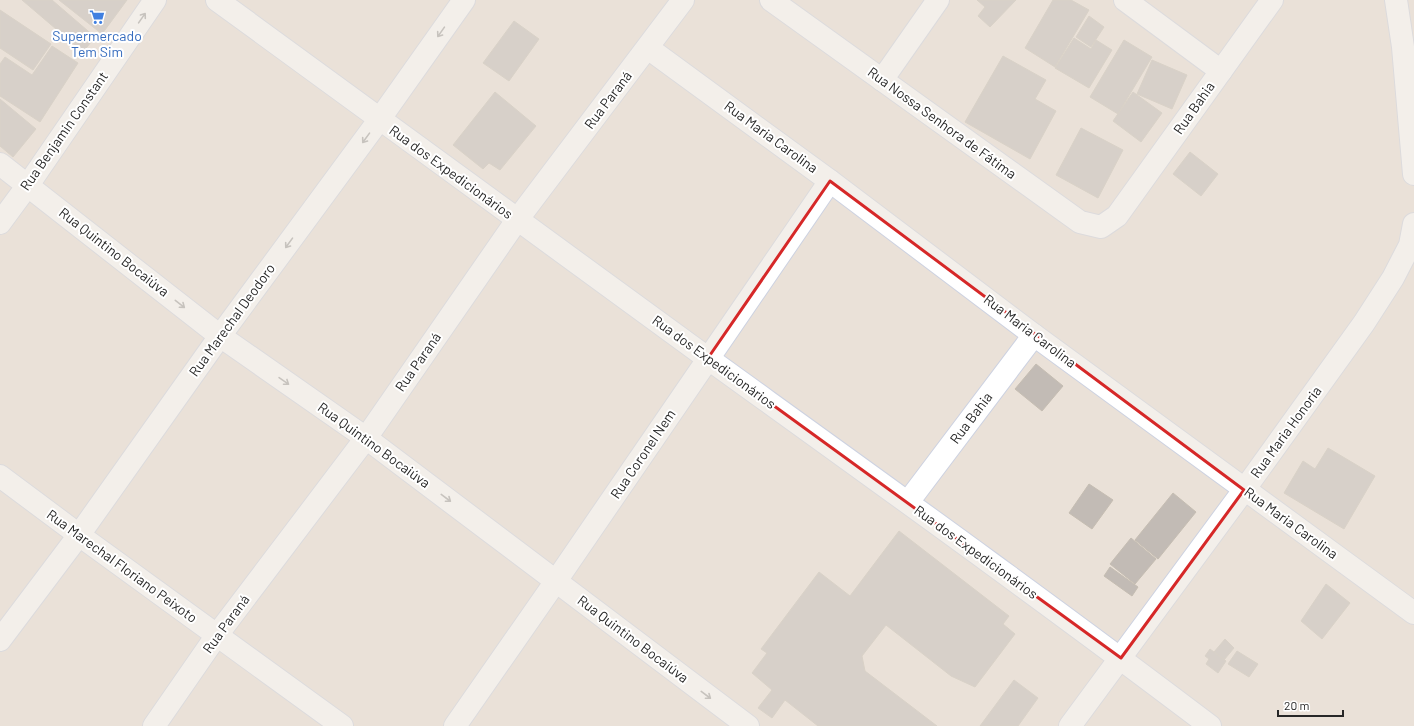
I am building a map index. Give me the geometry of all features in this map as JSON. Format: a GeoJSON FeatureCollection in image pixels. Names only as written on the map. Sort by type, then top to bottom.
{"type":"FeatureCollection","features":[{"type":"Feature","properties":{"kind":"street","name":"Rua Benjamin Constant"},"geometry":{"type":"LineString","coordinates":[[0,223],[155,0]]}},
{"type":"Feature","properties":{"kind":"street","name":"Rua dos Expedicionários"},"geometry":{"type":"LineString","coordinates":[[217,0],[379,120],[908,502],[1121,658],[1210,726]]}},
{"type":"Feature","properties":{"kind":"street","name":"Rua Marechal Deodoro"},"geometry":{"type":"LineString","coordinates":[[0,640],[79,535],[220,336],[379,120],[464,0]]}},
{"type":"Feature","properties":{"kind":"street","name":"Rua Paraná"},"geometry":{"type":"LineString","coordinates":[[154,726],[217,635],[366,438],[517,220],[683,0]]}},
{"type":"Feature","properties":{"kind":"street","name":"Rua Nossa Senhora de Fátima"},"geometry":{"type":"LineString","coordinates":[[771,0],[1080,222],[1101,227],[1117,216]]}},
{"type":"Feature","properties":{"kind":"street"},"geometry":{"type":"LineString","coordinates":[[882,80],[938,0]]}},
{"type":"Feature","properties":{"kind":"street"},"geometry":{"type":"LineString","coordinates":[[1124,0],[1221,71]]}},
{"type":"Feature","properties":{"kind":"street","name":"Rua Bahia"},"geometry":{"type":"LineString","coordinates":[[1117,216],[1272,0]]}},
{"type":"Feature","properties":{"kind":"street"},"geometry":{"type":"LineString","coordinates":[[1396,0],[1403,47],[1414,174]]}},
{"type":"Feature","properties":{"kind":"street","name":"Rua Maria Carolina"},"geometry":{"type":"LineString","coordinates":[[648,48],[830,181],[1034,335],[1244,490],[1414,613]]}},
{"type":"Feature","properties":{"kind":"street","name":"Rua Quintino Bocaiúva"},"geometry":{"type":"LineString","coordinates":[[0,164],[28,184],[220,336],[366,438],[748,726]]}},
{"type":"Feature","properties":{"kind":"street","name":"Rua Coronel Nem"},"geometry":{"type":"LineString","coordinates":[[455,726],[830,181]]}},
{"type":"Feature","properties":{"kind":"street","name":"Rua Maria Honoria"},"geometry":{"type":"LineString","coordinates":[[1070,726],[1244,490],[1364,323],[1393,278],[1410,245],[1414,224]]}},
{"type":"Feature","properties":{"kind":"street","name":"Rua Bahia"},"geometry":{"type":"LineString","coordinates":[[908,502],[1034,335]]}},
{"type":"Feature","properties":{"kind":"street","name":"Rua Marechal Floriano Peixoto"},"geometry":{"type":"LineString","coordinates":[[0,476],[342,726]]}},
{"type":"Feature","properties":{"kind":"highlighted area"},"geometry":{"type":"Polygon","coordinates":[[[830,181],[1244,490],[1121,658],[708,358],[830,181]]]}},
{"type":"Feature","properties":{"kind":"building"},"geometry":{"type":"Polygon","coordinates":[[[22,0],[52,0],[95,37],[83,52],[22,0]]]}},
{"type":"Feature","properties":{"kind":"building","name":"Supermercado Tem Sim"},"geometry":{"type":"Polygon","coordinates":[[[59,0],[127,0],[102,34],[59,0]]]}},
{"type":"Feature","properties":{"kind":"building"},"geometry":{"type":"Polygon","coordinates":[[[977,0],[1016,0],[990,27],[978,16],[985,7],[977,0]]]}},
{"type":"Feature","properties":{"kind":"building"},"geometry":{"type":"Polygon","coordinates":[[[1053,0],[1071,0],[1089,10],[1055,67],[1025,48],[1053,0]]]}},
{"type":"Feature","properties":{"kind":"building"},"geometry":{"type":"Polygon","coordinates":[[[0,10],[51,44],[33,70],[0,48],[0,10]]]}},
{"type":"Feature","properties":{"kind":"building"},"geometry":{"type":"Polygon","coordinates":[[[1089,16],[1104,27],[1091,47],[1076,37],[1089,16]]]}},
{"type":"Feature","properties":{"kind":"building"},"geometry":{"type":"Polygon","coordinates":[[[514,21],[539,39],[509,81],[483,63],[514,21]]]}},
{"type":"Feature","properties":{"kind":"building"},"geometry":{"type":"Polygon","coordinates":[[[1074,38],[1091,49],[1096,40],[1112,50],[1089,88],[1055,68],[1074,38]]]}},
{"type":"Feature","properties":{"kind":"building"},"geometry":{"type":"Polygon","coordinates":[[[1124,40],[1152,57],[1118,114],[1090,97],[1124,40]]]}},
{"type":"Feature","properties":{"kind":"building"},"geometry":{"type":"Polygon","coordinates":[[[52,46],[78,63],[40,122],[0,96],[0,64],[5,57],[32,75],[52,46]]]}},
{"type":"Feature","properties":{"kind":"building"},"geometry":{"type":"Polygon","coordinates":[[[1003,56],[1046,80],[1035,99],[1056,111],[1030,159],[965,122],[1003,56]]]}},
{"type":"Feature","properties":{"kind":"building"},"geometry":{"type":"Polygon","coordinates":[[[1152,60],[1187,75],[1172,109],[1137,94],[1152,60]]]}},
{"type":"Feature","properties":{"kind":"building"},"geometry":{"type":"Polygon","coordinates":[[[495,92],[536,126],[500,170],[489,163],[483,169],[453,145],[495,92]]]}},
{"type":"Feature","properties":{"kind":"building"},"geometry":{"type":"Polygon","coordinates":[[[1133,92],[1162,113],[1141,142],[1113,121],[1133,92]]]}},
{"type":"Feature","properties":{"kind":"building"},"geometry":{"type":"Polygon","coordinates":[[[0,99],[36,129],[13,157],[0,146],[0,99]]]}},
{"type":"Feature","properties":{"kind":"building"},"geometry":{"type":"Polygon","coordinates":[[[1081,128],[1123,150],[1098,198],[1056,175],[1081,128]]]}},
{"type":"Feature","properties":{"kind":"building"},"geometry":{"type":"Polygon","coordinates":[[[1190,152],[1218,174],[1201,196],[1173,174],[1190,152]]]}},
{"type":"Feature","properties":{"kind":"building"},"geometry":{"type":"Polygon","coordinates":[[[1036,364],[1063,386],[1042,411],[1015,389],[1036,364]]]}},
{"type":"Feature","properties":{"kind":"building"},"geometry":{"type":"Polygon","coordinates":[[[1328,448],[1375,476],[1344,529],[1284,493],[1303,461],[1315,469],[1328,448]]]}},
{"type":"Feature","properties":{"kind":"building"},"geometry":{"type":"Polygon","coordinates":[[[1089,484],[1113,500],[1092,529],[1069,513],[1089,484]]]}},
{"type":"Feature","properties":{"kind":"building"},"geometry":{"type":"Polygon","coordinates":[[[1173,493],[1196,512],[1158,559],[1135,540],[1173,493]]]}},
{"type":"Feature","properties":{"kind":"building"},"geometry":{"type":"Polygon","coordinates":[[[899,531],[1009,616],[1003,624],[1015,634],[975,687],[951,676],[886,625],[862,656],[865,671],[937,726],[818,726],[785,700],[772,718],[758,708],[772,690],[752,673],[767,653],[761,649],[819,572],[850,596],[899,531]]]}},
{"type":"Feature","properties":{"kind":"building"},"geometry":{"type":"Polygon","coordinates":[[[1131,538],[1156,559],[1135,584],[1110,564],[1131,538]]]}},
{"type":"Feature","properties":{"kind":"building"},"geometry":{"type":"Polygon","coordinates":[[[1110,567],[1138,587],[1132,596],[1104,576],[1110,567]]]}},
{"type":"Feature","properties":{"kind":"building"},"geometry":{"type":"Polygon","coordinates":[[[1326,584],[1350,603],[1322,639],[1301,621],[1326,584]]]}},
{"type":"Feature","properties":{"kind":"building"},"geometry":{"type":"Polygon","coordinates":[[[1225,639],[1234,648],[1224,660],[1214,652],[1225,639]]]}},
{"type":"Feature","properties":{"kind":"building"},"geometry":{"type":"Polygon","coordinates":[[[1210,649],[1226,661],[1218,673],[1206,664],[1209,659],[1205,656],[1210,649]]]}},
{"type":"Feature","properties":{"kind":"building"},"geometry":{"type":"Polygon","coordinates":[[[1237,651],[1258,664],[1249,677],[1228,664],[1237,651]]]}},
{"type":"Feature","properties":{"kind":"building"},"geometry":{"type":"Polygon","coordinates":[[[1014,680],[1038,698],[1018,726],[980,726],[1014,680]]]}},
{"type":"Feature","properties":{"kind":"place","name":"Supermercado Tem Sim"},"geometry":{"type":"Point","coordinates":[97,17]}}]}
